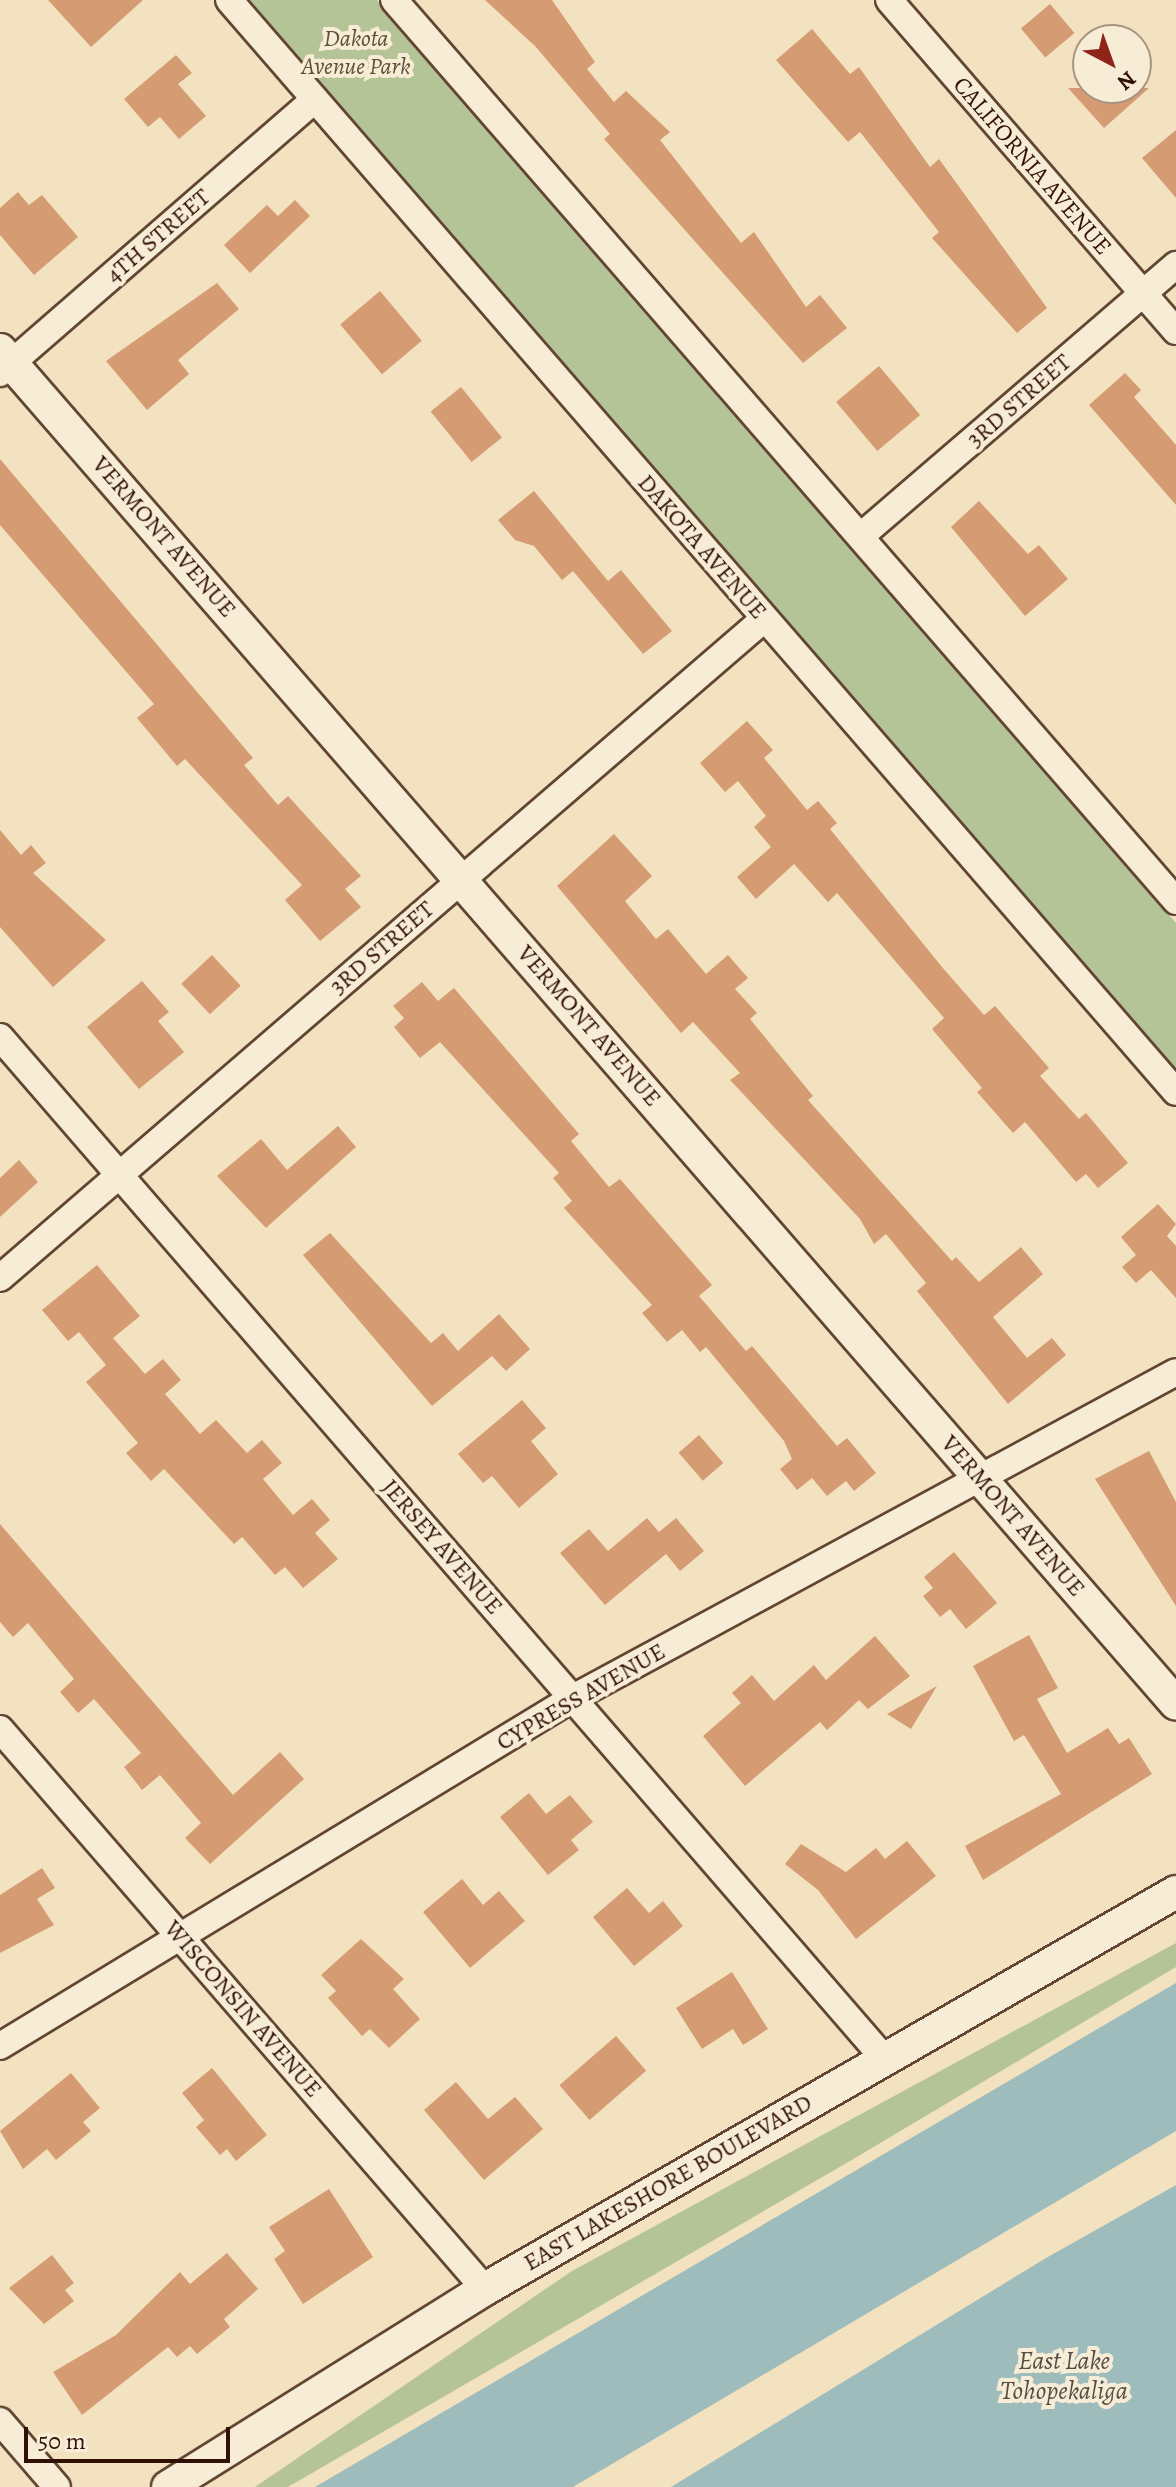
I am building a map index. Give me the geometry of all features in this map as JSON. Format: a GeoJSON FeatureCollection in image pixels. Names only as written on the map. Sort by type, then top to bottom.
{"type":"FeatureCollection","features":[{"type":"Feature","properties":{"kind":"street","name":"DAKOTA AVENUE"},"geometry":{"type":"LineString","coordinates":[[229,0],[1176,1092]]}},
{"type":"Feature","properties":{"kind":"street","name":"CALIFORNIA AVENUE"},"geometry":{"type":"LineString","coordinates":[[889,0],[1176,331]]}},
{"type":"Feature","properties":{"kind":"street"},"geometry":{"type":"LineString","coordinates":[[408,5],[1176,901]]}},
{"type":"Feature","properties":{"kind":"street","name":"4TH STREET"},"geometry":{"type":"LineString","coordinates":[[4,362],[315,99]]}},
{"type":"Feature","properties":{"kind":"street","name":"3RD STREET"},"geometry":{"type":"LineString","coordinates":[[861,536],[1176,265]]}},
{"type":"Feature","properties":{"kind":"street","name":"VERMONT AVENUE"},"geometry":{"type":"LineString","coordinates":[[4,362],[462,879],[1176,1704]]}},
{"type":"Feature","properties":{"kind":"street","name":"3RD STREET"},"geometry":{"type":"LineString","coordinates":[[0,1278],[764,619]]}},
{"type":"Feature","properties":{"kind":"street","name":"JERSEY AVENUE"},"geometry":{"type":"LineString","coordinates":[[0,1037],[883,2057]]}},
{"type":"Feature","properties":{"kind":"street","name":"CYPRESS AVENUE"},"geometry":{"type":"LineString","coordinates":[[0,2046],[573,1698],[1176,1372]]}},
{"type":"Feature","properties":{"kind":"street","name":"WISCONSIN AVENUE"},"geometry":{"type":"LineString","coordinates":[[0,1729],[485,2289]]}},
{"type":"Feature","properties":{"kind":"street","name":"EAST LAKESHORE BOULEVARD"},"geometry":{"type":"LineString","coordinates":[[168,2487],[485,2289],[883,2057],[1176,1892]]}},
{"type":"Feature","properties":{"kind":"street"},"geometry":{"type":"LineString","coordinates":[[0,2421],[57,2487]]}},
{"type":"Feature","properties":{"kind":"green space","name":"Dakota Avenue Park"},"geometry":{"type":"Polygon","coordinates":[[[244,0],[377,0],[1176,923],[1176,1073],[244,0]]]}},
{"type":"Feature","properties":{"kind":"green space"},"geometry":{"type":"Polygon","coordinates":[[[1176,1943],[1176,1967],[850,2161],[288,2487],[255,2487],[572,2271],[1176,1943]]]}},
{"type":"Feature","properties":{"kind":"water"},"geometry":{"type":"Polygon","coordinates":[[[1176,1983],[1176,2131],[573,2487],[315,2487],[1176,1983]]]}},
{"type":"Feature","properties":{"kind":"water","name":"East Lake Tohopekaliga"},"geometry":{"type":"Polygon","coordinates":[[[1176,2185],[1176,2487],[671,2487],[1046,2258],[1176,2185]]]}},
{"type":"Feature","properties":{"kind":"building"},"geometry":{"type":"Polygon","coordinates":[[[48,0],[143,0],[91,47],[48,0]]]}},
{"type":"Feature","properties":{"kind":"building"},"geometry":{"type":"Polygon","coordinates":[[[485,0],[552,0],[595,62],[587,69],[614,102],[626,91],[670,132],[660,140],[741,243],[754,232],[806,307],[820,295],[847,328],[803,363],[604,139],[610,134],[535,46],[485,0]]]}},
{"type":"Feature","properties":{"kind":"building"},"geometry":{"type":"Polygon","coordinates":[[[1050,4],[1072,30],[1072,35],[1045,58],[1021,28],[1050,4]]]}},
{"type":"Feature","properties":{"kind":"building"},"geometry":{"type":"Polygon","coordinates":[[[812,29],[850,74],[859,67],[930,167],[939,159],[1047,308],[1017,333],[932,238],[939,232],[860,132],[848,142],[776,60],[812,29]]]}},
{"type":"Feature","properties":{"kind":"building"},"geometry":{"type":"Polygon","coordinates":[[[176,55],[192,73],[178,84],[206,116],[179,139],[160,117],[148,127],[124,99],[176,55]]]}},
{"type":"Feature","properties":{"kind":"building"},"geometry":{"type":"Polygon","coordinates":[[[1082,104],[1131,104],[1104,128],[1082,104]]]}},
{"type":"Feature","properties":{"kind":"building"},"geometry":{"type":"Polygon","coordinates":[[[1176,130],[1176,198],[1142,158],[1176,130]]]}},
{"type":"Feature","properties":{"kind":"building"},"geometry":{"type":"Polygon","coordinates":[[[18,192],[29,205],[42,195],[78,237],[34,275],[0,235],[0,208],[18,192]]]}},
{"type":"Feature","properties":{"kind":"building"},"geometry":{"type":"Polygon","coordinates":[[[295,200],[310,216],[250,273],[224,245],[267,205],[278,216],[295,200]]]}},
{"type":"Feature","properties":{"kind":"building"},"geometry":{"type":"Polygon","coordinates":[[[217,283],[239,309],[178,360],[189,374],[147,410],[106,361],[217,283]]]}},
{"type":"Feature","properties":{"kind":"building"},"geometry":{"type":"Polygon","coordinates":[[[380,291],[422,341],[382,374],[340,324],[380,291]]]}},
{"type":"Feature","properties":{"kind":"building"},"geometry":{"type":"Polygon","coordinates":[[[879,366],[920,415],[877,451],[836,402],[879,366]]]}},
{"type":"Feature","properties":{"kind":"building"},"geometry":{"type":"Polygon","coordinates":[[[1125,373],[1141,390],[1134,397],[1176,445],[1176,505],[1089,405],[1125,373]]]}},
{"type":"Feature","properties":{"kind":"building"},"geometry":{"type":"Polygon","coordinates":[[[461,387],[502,438],[472,462],[431,412],[461,387]]]}},
{"type":"Feature","properties":{"kind":"building"},"geometry":{"type":"Polygon","coordinates":[[[0,459],[253,758],[244,765],[278,805],[288,796],[361,876],[345,889],[361,907],[320,941],[285,900],[302,885],[185,759],[177,766],[137,718],[154,704],[0,525],[0,459]]]}},
{"type":"Feature","properties":{"kind":"building"},"geometry":{"type":"Polygon","coordinates":[[[534,491],[608,581],[621,570],[672,631],[643,654],[573,571],[562,580],[534,546],[515,540],[498,520],[534,491]]]}},
{"type":"Feature","properties":{"kind":"building"},"geometry":{"type":"Polygon","coordinates":[[[979,501],[1028,554],[1039,545],[1068,579],[1025,616],[951,527],[979,501]]]}},
{"type":"Feature","properties":{"kind":"building"},"geometry":{"type":"Polygon","coordinates":[[[747,721],[773,750],[764,758],[807,810],[818,801],[837,823],[830,829],[942,967],[984,1015],[995,1006],[1049,1068],[1040,1076],[1079,1119],[1086,1113],[1128,1163],[1098,1188],[1086,1174],[1076,1182],[1025,1122],[1013,1133],[977,1092],[982,1088],[932,1029],[944,1018],[837,893],[828,902],[794,864],[756,899],[737,877],[771,847],[754,827],[766,816],[738,781],[725,792],[700,763],[747,721]]]}},
{"type":"Feature","properties":{"kind":"building"},"geometry":{"type":"Polygon","coordinates":[[[0,830],[21,855],[31,845],[46,863],[33,873],[106,940],[53,987],[0,927],[0,830]]]}},
{"type":"Feature","properties":{"kind":"building"},"geometry":{"type":"Polygon","coordinates":[[[614,834],[652,876],[625,901],[656,939],[668,929],[706,974],[728,955],[748,978],[735,989],[757,1013],[750,1019],[813,1096],[808,1100],[952,1261],[956,1257],[979,1282],[1021,1247],[1043,1274],[993,1317],[1027,1358],[1052,1338],[1066,1355],[1008,1404],[917,1291],[926,1283],[886,1234],[874,1244],[860,1219],[730,1080],[740,1073],[693,1022],[681,1033],[557,886],[614,834]]]}},
{"type":"Feature","properties":{"kind":"building"},"geometry":{"type":"Polygon","coordinates":[[[212,955],[241,986],[210,1014],[181,984],[212,955]]]}},
{"type":"Feature","properties":{"kind":"building"},"geometry":{"type":"Polygon","coordinates":[[[142,981],[169,1012],[158,1021],[184,1052],[139,1089],[87,1027],[142,981]]]}},
{"type":"Feature","properties":{"kind":"building"},"geometry":{"type":"Polygon","coordinates":[[[422,982],[438,1001],[454,988],[579,1134],[571,1141],[609,1187],[620,1179],[712,1285],[699,1296],[746,1351],[752,1346],[837,1446],[847,1438],[876,1473],[854,1491],[846,1481],[827,1496],[812,1478],[797,1490],[780,1469],[792,1459],[784,1441],[706,1347],[700,1352],[682,1330],[667,1342],[642,1313],[652,1305],[564,1208],[572,1201],[553,1178],[559,1173],[440,1042],[420,1058],[394,1027],[404,1018],[393,1006],[422,982]]]}},
{"type":"Feature","properties":{"kind":"building"},"geometry":{"type":"Polygon","coordinates":[[[338,1126],[356,1147],[266,1228],[217,1176],[261,1139],[287,1170],[338,1126]]]}},
{"type":"Feature","properties":{"kind":"building"},"geometry":{"type":"Polygon","coordinates":[[[19,1160],[38,1182],[0,1217],[0,1178],[19,1160]]]}},
{"type":"Feature","properties":{"kind":"building"},"geometry":{"type":"Polygon","coordinates":[[[1158,1204],[1176,1224],[1167,1236],[1176,1246],[1176,1298],[1151,1270],[1136,1283],[1122,1267],[1136,1255],[1121,1237],[1158,1204]]]}},
{"type":"Feature","properties":{"kind":"building"},"geometry":{"type":"Polygon","coordinates":[[[330,1233],[431,1343],[443,1333],[458,1351],[499,1314],[530,1349],[506,1371],[492,1356],[432,1406],[303,1255],[330,1233]]]}},
{"type":"Feature","properties":{"kind":"building"},"geometry":{"type":"Polygon","coordinates":[[[97,1265],[140,1316],[113,1338],[145,1374],[163,1359],[181,1380],[165,1394],[200,1434],[216,1420],[247,1453],[262,1440],[282,1463],[263,1479],[293,1515],[312,1499],[330,1520],[315,1533],[338,1559],[303,1588],[285,1567],[275,1575],[242,1537],[234,1544],[164,1469],[151,1481],[126,1453],[138,1443],[86,1382],[106,1365],[79,1332],[68,1341],[42,1310],[97,1265]]]}},
{"type":"Feature","properties":{"kind":"building"},"geometry":{"type":"Polygon","coordinates":[[[522,1400],[546,1428],[531,1441],[558,1474],[519,1508],[492,1476],[483,1483],[458,1454],[522,1400]]]}},
{"type":"Feature","properties":{"kind":"building"},"geometry":{"type":"Polygon","coordinates":[[[699,1435],[723,1463],[703,1481],[679,1453],[699,1435]]]}},
{"type":"Feature","properties":{"kind":"building"},"geometry":{"type":"Polygon","coordinates":[[[1149,1451],[1176,1502],[1176,1606],[1095,1479],[1149,1451]]]}},
{"type":"Feature","properties":{"kind":"building"},"geometry":{"type":"Polygon","coordinates":[[[647,1518],[659,1532],[676,1518],[704,1551],[680,1571],[666,1554],[605,1605],[560,1553],[589,1529],[608,1551],[647,1518]]]}},
{"type":"Feature","properties":{"kind":"building"},"geometry":{"type":"Polygon","coordinates":[[[0,1524],[233,1795],[280,1752],[304,1779],[210,1864],[185,1838],[201,1823],[160,1775],[142,1790],[124,1767],[141,1753],[94,1699],[78,1713],[60,1692],[74,1679],[28,1623],[13,1637],[0,1622],[0,1524]]]}},
{"type":"Feature","properties":{"kind":"building"},"geometry":{"type":"Polygon","coordinates":[[[954,1552],[997,1603],[966,1629],[950,1609],[940,1617],[923,1596],[933,1588],[924,1577],[954,1552]]]}},
{"type":"Feature","properties":{"kind":"building"},"geometry":{"type":"Polygon","coordinates":[[[1029,1635],[1058,1688],[1037,1699],[1067,1753],[1108,1728],[1119,1744],[1129,1738],[1152,1774],[983,1880],[965,1846],[1061,1794],[1024,1735],[1014,1741],[973,1666],[1029,1635]]]}},
{"type":"Feature","properties":{"kind":"building"},"geometry":{"type":"Polygon","coordinates":[[[875,1636],[910,1676],[868,1709],[859,1700],[827,1730],[820,1722],[745,1786],[703,1736],[741,1703],[732,1693],[752,1675],[774,1701],[814,1665],[826,1680],[875,1636]]]}},
{"type":"Feature","properties":{"kind":"building"},"geometry":{"type":"Polygon","coordinates":[[[937,1686],[911,1729],[887,1714],[937,1686]]]}},
{"type":"Feature","properties":{"kind":"building"},"geometry":{"type":"Polygon","coordinates":[[[529,1793],[546,1814],[570,1795],[593,1822],[571,1840],[579,1850],[548,1875],[500,1817],[529,1793]]]}},
{"type":"Feature","properties":{"kind":"building"},"geometry":{"type":"Polygon","coordinates":[[[907,1841],[936,1876],[856,1939],[818,1890],[785,1864],[801,1844],[846,1872],[876,1848],[885,1859],[907,1841]]]}},
{"type":"Feature","properties":{"kind":"building"},"geometry":{"type":"Polygon","coordinates":[[[42,1868],[55,1888],[37,1899],[54,1925],[0,1953],[0,1895],[42,1868]]]}},
{"type":"Feature","properties":{"kind":"building"},"geometry":{"type":"Polygon","coordinates":[[[462,1879],[483,1905],[499,1891],[525,1921],[470,1968],[423,1912],[462,1879]]]}},
{"type":"Feature","properties":{"kind":"building"},"geometry":{"type":"Polygon","coordinates":[[[627,1888],[649,1913],[663,1901],[683,1926],[634,1966],[593,1917],[627,1888]]]}},
{"type":"Feature","properties":{"kind":"building"},"geometry":{"type":"Polygon","coordinates":[[[361,1939],[404,1979],[393,1989],[420,2019],[389,2048],[370,2029],[362,2036],[328,1998],[336,1991],[321,1975],[361,1939]]]}},
{"type":"Feature","properties":{"kind":"building"},"geometry":{"type":"Polygon","coordinates":[[[732,1972],[768,2029],[743,2045],[733,2029],[702,2049],[676,2008],[732,1972]]]}},
{"type":"Feature","properties":{"kind":"building"},"geometry":{"type":"Polygon","coordinates":[[[616,2036],[646,2071],[590,2120],[559,2085],[616,2036]]]}},
{"type":"Feature","properties":{"kind":"building"},"geometry":{"type":"Polygon","coordinates":[[[212,2068],[267,2135],[236,2161],[227,2149],[220,2155],[196,2127],[204,2120],[182,2093],[212,2068]]]}},
{"type":"Feature","properties":{"kind":"building"},"geometry":{"type":"Polygon","coordinates":[[[71,2073],[100,2108],[83,2122],[91,2131],[56,2160],[47,2149],[23,2169],[0,2131],[71,2073]]]}},
{"type":"Feature","properties":{"kind":"building"},"geometry":{"type":"Polygon","coordinates":[[[456,2082],[488,2119],[515,2097],[543,2129],[484,2180],[424,2110],[456,2082]]]}},
{"type":"Feature","properties":{"kind":"building"},"geometry":{"type":"Polygon","coordinates":[[[329,2189],[373,2257],[303,2304],[274,2259],[285,2251],[269,2227],[329,2189]]]}},
{"type":"Feature","properties":{"kind":"building"},"geometry":{"type":"Polygon","coordinates":[[[227,2253],[258,2289],[224,2319],[230,2327],[197,2354],[190,2346],[177,2357],[168,2347],[82,2415],[53,2372],[116,2335],[180,2272],[190,2284],[227,2253]]]}},
{"type":"Feature","properties":{"kind":"building"},"geometry":{"type":"Polygon","coordinates":[[[52,2255],[74,2283],[65,2290],[74,2301],[44,2324],[9,2288],[52,2255]]]}}]}
